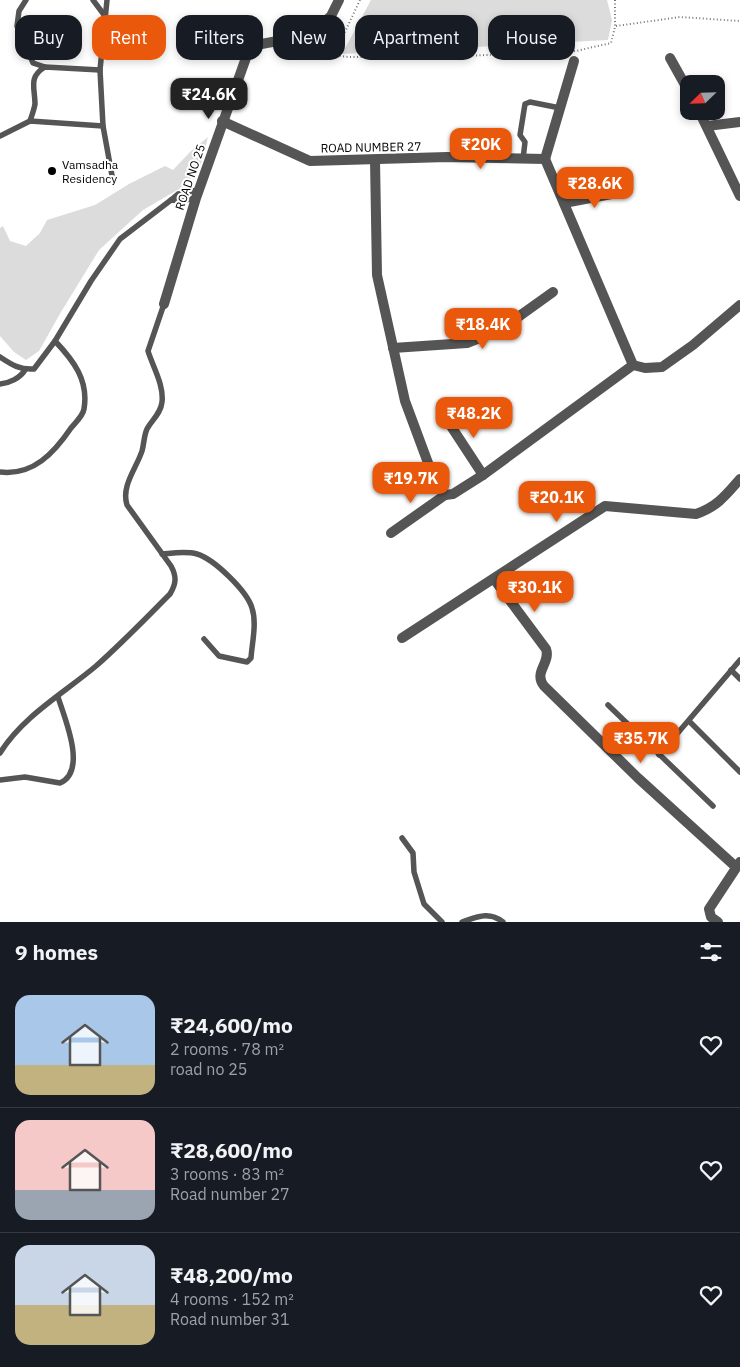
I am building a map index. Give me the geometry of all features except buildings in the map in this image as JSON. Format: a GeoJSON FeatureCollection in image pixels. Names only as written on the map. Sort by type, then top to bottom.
{"type":"FeatureCollection","features":[{"type":"Feature","properties":{"kind":"street","name":"ROAD NO 25"},"geometry":{"type":"LineString","coordinates":[[164,304],[197,194],[247,55],[256,45],[310,34],[331,16],[338,0]]}},
{"type":"Feature","properties":{"kind":"street"},"geometry":{"type":"LineString","coordinates":[[670,58],[680,76]]}},
{"type":"Feature","properties":{"kind":"street"},"geometry":{"type":"LineString","coordinates":[[574,61],[545,159],[633,366]]}},
{"type":"Feature","properties":{"kind":"street"},"geometry":{"type":"LineString","coordinates":[[704,120],[740,196]]}},
{"type":"Feature","properties":{"kind":"street","name":"ROAD NUMBER 27"},"geometry":{"type":"LineString","coordinates":[[222,121],[310,161],[447,157],[545,159]]}},
{"type":"Feature","properties":{"kind":"street"},"geometry":{"type":"LineString","coordinates":[[707,126],[740,122]]}},
{"type":"Feature","properties":{"kind":"street"},"geometry":{"type":"LineString","coordinates":[[375,160],[377,275],[393,348],[405,401],[434,479],[449,494]]}},
{"type":"Feature","properties":{"kind":"street"},"geometry":{"type":"LineString","coordinates":[[564,203],[622,192]]}},
{"type":"Feature","properties":{"kind":"street"},"geometry":{"type":"LineString","coordinates":[[393,348],[467,342],[500,330],[552,292]]}},
{"type":"Feature","properties":{"kind":"street"},"geometry":{"type":"LineString","coordinates":[[391,533],[449,494],[483,475],[633,366],[662,368],[693,346],[740,305]]}},
{"type":"Feature","properties":{"kind":"street"},"geometry":{"type":"LineString","coordinates":[[445,417],[483,475]]}},
{"type":"Feature","properties":{"kind":"street"},"geometry":{"type":"LineString","coordinates":[[402,638],[605,506],[696,514],[710,509],[718,503],[740,480]]}},
{"type":"Feature","properties":{"kind":"street"},"geometry":{"type":"LineString","coordinates":[[494,579],[546,649],[548,657],[539,675],[540,681],[544,686],[638,778],[738,865],[709,910],[711,917],[718,922]]}},
{"type":"Feature","properties":{"kind":"lane"},"geometry":{"type":"LineString","coordinates":[[26,0],[19,11],[17,26],[33,63],[45,67],[100,70]]}},
{"type":"Feature","properties":{"kind":"lane"},"geometry":{"type":"LineString","coordinates":[[93,0],[104,15]]}},
{"type":"Feature","properties":{"kind":"lane"},"geometry":{"type":"LineString","coordinates":[[105,15],[108,0]]}},
{"type":"Feature","properties":{"kind":"lane"},"geometry":{"type":"LineString","coordinates":[[101,60],[103,126],[113,181]]}},
{"type":"Feature","properties":{"kind":"lane"},"geometry":{"type":"LineString","coordinates":[[30,121],[35,107],[34,80],[38,72],[45,67]]}},
{"type":"Feature","properties":{"kind":"lane"},"geometry":{"type":"LineString","coordinates":[[523,159],[525,142],[520,135],[525,104],[530,102],[560,108]]}},
{"type":"Feature","properties":{"kind":"lane"},"geometry":{"type":"LineString","coordinates":[[0,136],[30,121],[103,126]]}},
{"type":"Feature","properties":{"kind":"lane"},"geometry":{"type":"LineString","coordinates":[[0,357],[18,368],[25,370],[34,369],[55,341],[91,281],[120,240],[178,194],[197,194]]}},
{"type":"Feature","properties":{"kind":"lane"},"geometry":{"type":"LineString","coordinates":[[0,752],[26,722],[96,665],[170,594],[176,584],[176,574],[127,505],[125,498],[131,473],[141,453],[147,429],[153,422],[162,402],[159,378],[148,351],[164,304]]}},
{"type":"Feature","properties":{"kind":"lane"},"geometry":{"type":"LineString","coordinates":[[0,472],[22,472],[45,460],[60,444],[84,411],[84,389],[78,368],[55,341]]}},
{"type":"Feature","properties":{"kind":"lane"},"geometry":{"type":"LineString","coordinates":[[0,384],[14,380],[25,370]]}},
{"type":"Feature","properties":{"kind":"lane"},"geometry":{"type":"LineString","coordinates":[[162,554],[190,553],[207,558],[240,587],[252,607],[254,618],[252,658],[247,662],[219,656],[204,639]]}},
{"type":"Feature","properties":{"kind":"lane"},"geometry":{"type":"LineString","coordinates":[[659,755],[740,660]]}},
{"type":"Feature","properties":{"kind":"lane"},"geometry":{"type":"LineString","coordinates":[[731,670],[740,679]]}},
{"type":"Feature","properties":{"kind":"lane"},"geometry":{"type":"LineString","coordinates":[[0,780],[25,777],[60,783],[68,777],[74,756],[58,696]]}},
{"type":"Feature","properties":{"kind":"lane"},"geometry":{"type":"LineString","coordinates":[[608,706],[713,806]]}},
{"type":"Feature","properties":{"kind":"lane"},"geometry":{"type":"LineString","coordinates":[[689,721],[740,772]]}},
{"type":"Feature","properties":{"kind":"lane"},"geometry":{"type":"LineString","coordinates":[[402,838],[413,853],[414,872],[424,904],[442,922]]}},
{"type":"Feature","properties":{"kind":"lane"},"geometry":{"type":"LineString","coordinates":[[462,922],[483,914],[499,918],[503,922]]}},
{"type":"Feature","properties":{"kind":"path"},"geometry":{"type":"LineString","coordinates":[[359,0],[334,55],[348,57],[464,56],[576,51],[611,43],[615,27],[614,0]]}},
{"type":"Feature","properties":{"kind":"path"},"geometry":{"type":"LineString","coordinates":[[615,27],[680,17],[740,21]]}},
{"type":"Feature","properties":{"kind":"shaded area"},"geometry":{"type":"Polygon","coordinates":[[[371,0],[607,0],[612,20],[608,40],[575,42],[575,15],[488,15],[488,46],[478,47],[478,15],[363,15],[371,0]]]}},
{"type":"Feature","properties":{"kind":"shaded area"},"geometry":{"type":"Polygon","coordinates":[[[355,30],[355,53],[345,54],[345,48],[355,30]]]}},
{"type":"Feature","properties":{"kind":"shaded area"},"geometry":{"type":"Polygon","coordinates":[[[208,137],[201,164],[186,185],[143,210],[99,250],[39,351],[26,360],[14,352],[0,336],[0,228],[3,226],[10,241],[26,246],[40,233],[47,220],[95,205],[129,184],[165,166],[173,170],[208,137]]]}},
{"type":"Feature","properties":{"kind":"place","name":"Vamsadha Residency"},"geometry":{"type":"Point","coordinates":[52,171]}}]}
